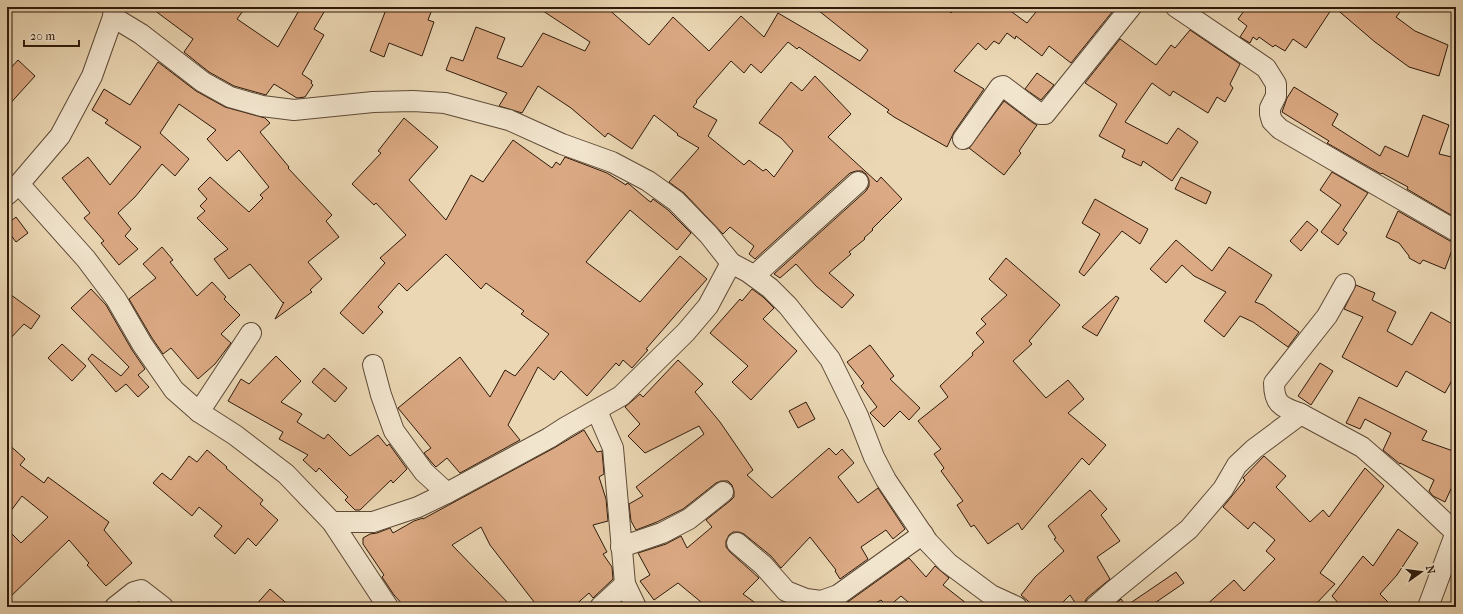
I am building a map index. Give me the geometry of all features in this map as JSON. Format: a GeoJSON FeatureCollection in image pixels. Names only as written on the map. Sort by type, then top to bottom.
{"type":"FeatureCollection","features":[{"type":"Feature","properties":{"kind":"street"},"geometry":{"type":"LineString","coordinates":[[963,139],[1000,87],[1004,86],[1040,114],[1045,114],[1131,7]]}},
{"type":"Feature","properties":{"kind":"street"},"geometry":{"type":"LineString","coordinates":[[1176,7],[1266,68],[1276,84],[1276,96],[1270,108],[1270,114],[1272,121],[1280,129],[1456,231]]}},
{"type":"Feature","properties":{"kind":"street"},"geometry":{"type":"LineString","coordinates":[[388,607],[332,522],[286,474],[235,435],[199,412],[174,390],[142,344],[116,299],[86,259],[13,189],[60,136],[92,76],[114,12],[203,82],[230,97],[262,106],[294,110],[373,102],[413,101],[445,103],[509,120],[562,144],[612,162],[648,181],[676,201],[709,235],[731,263],[754,276],[770,288],[788,306],[830,359],[858,416],[874,457],[886,480],[928,542],[948,563],[991,595],[1017,607]]}},
{"type":"Feature","properties":{"kind":"street"},"geometry":{"type":"LineString","coordinates":[[754,276],[858,182]]}},
{"type":"Feature","properties":{"kind":"street"},"geometry":{"type":"LineString","coordinates":[[332,522],[373,522],[418,506],[447,493],[549,438],[566,426],[621,396],[686,332],[708,306],[731,263]]}},
{"type":"Feature","properties":{"kind":"street"},"geometry":{"type":"LineString","coordinates":[[1345,284],[1326,316],[1274,384],[1274,394],[1280,406],[1302,414],[1362,447],[1399,479],[1455,539],[1428,607]]}},
{"type":"Feature","properties":{"kind":"street"},"geometry":{"type":"LineString","coordinates":[[199,412],[251,333]]}},
{"type":"Feature","properties":{"kind":"street"},"geometry":{"type":"LineString","coordinates":[[372,365],[394,431],[424,472],[447,493]]}},
{"type":"Feature","properties":{"kind":"street"},"geometry":{"type":"LineString","coordinates":[[597,410],[613,448],[625,584],[636,607]]}},
{"type":"Feature","properties":{"kind":"street"},"geometry":{"type":"LineString","coordinates":[[1095,607],[1189,529],[1223,489],[1237,465],[1254,449],[1302,414]]}},
{"type":"Feature","properties":{"kind":"street"},"geometry":{"type":"LineString","coordinates":[[621,547],[662,533],[689,519],[723,492]]}},
{"type":"Feature","properties":{"kind":"street"},"geometry":{"type":"LineString","coordinates":[[738,544],[764,565],[786,591],[806,599],[821,601],[838,595],[923,534]]}},
{"type":"Feature","properties":{"kind":"street"},"geometry":{"type":"LineString","coordinates":[[600,607],[625,584]]}},
{"type":"Feature","properties":{"kind":"street"},"geometry":{"type":"LineString","coordinates":[[115,607],[134,592],[141,590],[163,607]]}},
{"type":"Feature","properties":{"kind":"building"},"geometry":{"type":"Polygon","coordinates":[[[150,7],[246,7],[237,19],[278,47],[301,7],[327,7],[314,29],[324,35],[302,74],[312,81],[311,83],[313,85],[305,97],[297,98],[274,84],[266,95],[234,86],[209,72],[184,52],[193,39],[150,7]]]}},
{"type":"Feature","properties":{"kind":"building"},"geometry":{"type":"Polygon","coordinates":[[[387,7],[433,7],[428,20],[434,22],[422,56],[389,43],[384,57],[370,51],[387,7]]]}},
{"type":"Feature","properties":{"kind":"building"},"geometry":{"type":"Polygon","coordinates":[[[537,7],[606,7],[649,45],[673,17],[709,51],[741,16],[764,37],[778,13],[860,61],[868,50],[814,7],[945,7],[951,13],[956,7],[1005,7],[1027,23],[1040,7],[1116,7],[1071,63],[1049,46],[1042,56],[1016,36],[1015,39],[1007,33],[999,44],[994,41],[986,50],[978,43],[954,71],[984,89],[954,132],[947,147],[894,117],[887,112],[889,110],[799,47],[797,49],[788,42],[761,73],[751,64],[744,73],[731,61],[696,101],[697,102],[693,107],[717,120],[708,136],[744,165],[749,160],[763,171],[766,169],[774,177],[793,151],[781,138],[759,123],[791,82],[802,91],[815,76],[851,114],[828,137],[877,182],[881,177],[902,199],[872,229],[873,230],[864,238],[865,239],[849,252],[851,254],[829,273],[854,295],[842,308],[816,286],[796,264],[780,278],[774,274],[866,191],[869,186],[869,180],[866,174],[862,171],[850,173],[755,259],[749,254],[754,246],[730,227],[723,234],[684,193],[669,182],[699,148],[677,135],[678,134],[654,115],[632,149],[608,133],[605,137],[571,108],[538,86],[522,113],[499,106],[507,93],[446,70],[451,57],[463,61],[476,27],[505,38],[497,58],[522,67],[543,33],[585,51],[590,42],[537,7]]]}},
{"type":"Feature","properties":{"kind":"building"},"geometry":{"type":"Polygon","coordinates":[[[1247,7],[1333,7],[1306,48],[1293,39],[1285,51],[1275,45],[1273,47],[1259,37],[1257,40],[1253,37],[1250,43],[1240,37],[1247,26],[1238,19],[1247,7]]]}},
{"type":"Feature","properties":{"kind":"building"},"geometry":{"type":"Polygon","coordinates":[[[1334,7],[1404,7],[1396,17],[1415,31],[1448,45],[1439,76],[1409,67],[1375,42],[1334,7]]]}},
{"type":"Feature","properties":{"kind":"building"},"geometry":{"type":"Polygon","coordinates":[[[1190,30],[1240,64],[1230,84],[1233,88],[1225,102],[1217,97],[1208,113],[1173,91],[1170,96],[1152,83],[1125,122],[1167,144],[1178,128],[1198,142],[1172,181],[1143,161],[1141,166],[1122,157],[1125,150],[1099,136],[1117,104],[1085,83],[1120,39],[1156,65],[1171,45],[1175,48],[1190,30]]]}},
{"type":"Feature","properties":{"kind":"building"},"geometry":{"type":"Polygon","coordinates":[[[18,60],[35,76],[7,107],[7,72],[18,60]]]}},
{"type":"Feature","properties":{"kind":"building"},"geometry":{"type":"Polygon","coordinates":[[[158,62],[196,91],[225,107],[265,118],[270,123],[260,132],[289,167],[288,168],[332,215],[326,221],[339,237],[308,262],[322,279],[310,290],[312,292],[275,319],[284,302],[283,303],[250,264],[229,279],[214,259],[228,249],[197,218],[205,211],[200,206],[207,199],[198,189],[210,177],[249,212],[263,198],[260,195],[269,187],[239,150],[227,161],[207,139],[216,130],[179,104],[160,133],[189,159],[175,176],[162,164],[135,197],[118,213],[131,229],[125,236],[138,249],[119,265],[101,243],[104,241],[84,218],[90,213],[62,178],[88,157],[110,185],[141,147],[105,123],[108,120],[92,110],[104,89],[130,105],[158,62]]]}},
{"type":"Feature","properties":{"kind":"building"},"geometry":{"type":"Polygon","coordinates":[[[1037,73],[1054,85],[1041,100],[1025,89],[1037,73]]]}},
{"type":"Feature","properties":{"kind":"building"},"geometry":{"type":"Polygon","coordinates":[[[1294,87],[1338,114],[1332,125],[1380,156],[1385,146],[1408,157],[1423,115],[1449,125],[1439,154],[1456,158],[1456,218],[1407,189],[1408,187],[1382,173],[1381,174],[1327,143],[1329,141],[1282,112],[1287,98],[1294,87]]]}},
{"type":"Feature","properties":{"kind":"building"},"geometry":{"type":"Polygon","coordinates":[[[1004,101],[1037,125],[1019,151],[1021,153],[1004,175],[969,148],[1004,101]]]}},
{"type":"Feature","properties":{"kind":"building"},"geometry":{"type":"Polygon","coordinates":[[[404,118],[438,147],[409,180],[446,220],[471,175],[483,182],[513,140],[552,168],[556,162],[560,165],[565,157],[607,173],[626,185],[627,183],[629,184],[649,201],[651,202],[653,199],[668,210],[691,233],[677,250],[630,210],[586,262],[640,302],[680,256],[707,279],[646,349],[648,350],[632,368],[623,360],[619,366],[616,363],[587,396],[561,371],[554,380],[538,367],[508,425],[520,440],[460,473],[447,458],[436,467],[433,464],[424,453],[431,448],[398,408],[460,357],[490,397],[505,370],[515,376],[549,334],[521,314],[524,311],[486,283],[481,289],[446,254],[407,291],[399,283],[378,307],[383,312],[363,334],[340,313],[385,263],[380,258],[406,235],[376,203],[374,205],[352,184],[381,153],[378,151],[404,118]]]}},
{"type":"Feature","properties":{"kind":"building"},"geometry":{"type":"Polygon","coordinates":[[[1332,172],[1368,193],[1343,230],[1347,233],[1338,245],[1321,232],[1341,205],[1320,190],[1332,172]]]}},
{"type":"Feature","properties":{"kind":"building"},"geometry":{"type":"Polygon","coordinates":[[[1181,177],[1211,192],[1206,204],[1175,189],[1181,177]]]}},
{"type":"Feature","properties":{"kind":"building"},"geometry":{"type":"Polygon","coordinates":[[[1095,199],[1148,229],[1140,244],[1122,231],[1084,276],[1079,272],[1100,234],[1082,223],[1095,199]]]}},
{"type":"Feature","properties":{"kind":"building"},"geometry":{"type":"Polygon","coordinates":[[[1398,211],[1450,241],[1455,242],[1445,269],[1423,260],[1420,264],[1409,258],[1399,243],[1386,237],[1398,211]]]}},
{"type":"Feature","properties":{"kind":"building"},"geometry":{"type":"Polygon","coordinates":[[[16,217],[28,233],[16,242],[7,230],[7,224],[16,217]]]}},
{"type":"Feature","properties":{"kind":"building"},"geometry":{"type":"Polygon","coordinates":[[[1307,221],[1318,230],[1301,251],[1290,241],[1307,221]]]}},
{"type":"Feature","properties":{"kind":"building"},"geometry":{"type":"Polygon","coordinates":[[[1176,240],[1212,271],[1229,247],[1272,275],[1255,302],[1263,305],[1299,332],[1288,347],[1253,322],[1240,316],[1224,337],[1204,321],[1226,292],[1194,276],[1182,265],[1166,283],[1150,269],[1176,240]]]}},
{"type":"Feature","properties":{"kind":"building"},"geometry":{"type":"Polygon","coordinates":[[[162,247],[173,260],[170,262],[197,296],[212,282],[226,297],[224,299],[240,315],[221,334],[231,343],[215,364],[198,379],[171,348],[163,354],[129,299],[156,278],[143,264],[162,247]]]}},
{"type":"Feature","properties":{"kind":"building"},"geometry":{"type":"Polygon","coordinates":[[[1006,258],[1060,305],[1029,341],[1032,344],[1013,361],[1046,398],[1068,380],[1084,399],[1068,413],[1106,445],[1089,465],[1082,458],[1022,530],[1018,523],[988,544],[974,525],[971,527],[957,505],[963,501],[941,471],[944,468],[934,454],[941,449],[918,421],[948,397],[940,386],[973,355],[972,353],[984,342],[976,333],[986,324],[981,319],[1007,295],[989,279],[1006,258]]]}},
{"type":"Feature","properties":{"kind":"building"},"geometry":{"type":"Polygon","coordinates":[[[1356,285],[1375,293],[1372,300],[1396,312],[1387,331],[1412,345],[1431,312],[1456,326],[1456,373],[1445,393],[1406,371],[1397,387],[1342,357],[1363,317],[1344,309],[1356,285]]]}},
{"type":"Feature","properties":{"kind":"building"},"geometry":{"type":"Polygon","coordinates":[[[91,289],[106,305],[132,350],[145,369],[138,375],[149,387],[138,397],[126,384],[116,392],[88,359],[92,354],[121,376],[129,367],[71,308],[91,289]]]}},
{"type":"Feature","properties":{"kind":"building"},"geometry":{"type":"Polygon","coordinates":[[[752,289],[774,308],[763,319],[797,351],[751,400],[732,382],[748,366],[710,333],[740,299],[742,301],[752,289]]]}},
{"type":"Feature","properties":{"kind":"building"},"geometry":{"type":"Polygon","coordinates":[[[7,292],[40,316],[31,329],[24,324],[7,342],[7,292]]]}},
{"type":"Feature","properties":{"kind":"building"},"geometry":{"type":"Polygon","coordinates":[[[1116,296],[1119,298],[1097,336],[1082,327],[1116,296]]]}},
{"type":"Feature","properties":{"kind":"building"},"geometry":{"type":"Polygon","coordinates":[[[62,344],[86,366],[72,381],[48,358],[62,344]]]}},
{"type":"Feature","properties":{"kind":"building"},"geometry":{"type":"Polygon","coordinates":[[[870,345],[894,376],[890,379],[920,408],[909,420],[900,411],[884,427],[870,413],[877,407],[861,386],[864,383],[847,362],[870,345]]]}},
{"type":"Feature","properties":{"kind":"building"},"geometry":{"type":"Polygon","coordinates":[[[276,356],[301,381],[281,402],[302,414],[297,422],[324,439],[328,434],[350,456],[378,435],[387,446],[389,444],[407,469],[393,483],[391,480],[360,510],[355,510],[345,500],[348,497],[319,468],[316,472],[303,460],[308,455],[279,439],[283,432],[228,401],[241,379],[249,384],[276,356]]]}},
{"type":"Feature","properties":{"kind":"building"},"geometry":{"type":"Polygon","coordinates":[[[678,360],[703,384],[695,392],[720,422],[753,470],[747,475],[772,498],[829,448],[836,455],[842,449],[854,463],[838,477],[858,503],[878,488],[905,529],[893,539],[886,530],[861,547],[868,559],[840,579],[835,571],[836,570],[810,537],[781,568],[771,556],[744,534],[733,532],[729,535],[726,541],[726,547],[759,578],[743,594],[761,607],[707,607],[678,583],[654,600],[640,581],[650,575],[638,553],[666,544],[681,536],[687,548],[712,527],[706,520],[734,497],[732,485],[728,481],[721,481],[716,483],[683,509],[657,522],[636,530],[631,521],[629,504],[643,496],[636,487],[704,434],[699,426],[645,453],[628,436],[640,424],[625,407],[640,394],[643,397],[678,360]]]}},
{"type":"Feature","properties":{"kind":"building"},"geometry":{"type":"Polygon","coordinates":[[[1320,363],[1333,371],[1311,405],[1298,396],[1320,363]]]}},
{"type":"Feature","properties":{"kind":"building"},"geometry":{"type":"Polygon","coordinates":[[[324,368],[347,388],[335,402],[312,382],[324,368]]]}},
{"type":"Feature","properties":{"kind":"building"},"geometry":{"type":"Polygon","coordinates":[[[1359,397],[1427,431],[1422,440],[1456,452],[1456,478],[1445,502],[1433,496],[1429,491],[1434,480],[1400,464],[1383,450],[1391,433],[1365,419],[1360,429],[1346,423],[1359,397]]]}},
{"type":"Feature","properties":{"kind":"building"},"geometry":{"type":"Polygon","coordinates":[[[806,402],[815,419],[798,428],[789,411],[806,402]]]}},
{"type":"Feature","properties":{"kind":"building"},"geometry":{"type":"Polygon","coordinates":[[[584,430],[597,452],[602,451],[604,474],[599,477],[606,499],[608,521],[593,525],[607,552],[603,554],[612,567],[613,579],[593,598],[589,593],[573,607],[538,607],[490,545],[481,527],[452,545],[512,607],[405,607],[394,595],[382,577],[384,575],[363,544],[363,538],[370,534],[390,528],[393,533],[414,521],[423,519],[554,448],[584,430]]]}},
{"type":"Feature","properties":{"kind":"building"},"geometry":{"type":"Polygon","coordinates":[[[7,443],[25,459],[20,465],[44,483],[48,477],[109,522],[104,530],[132,563],[106,586],[87,565],[89,563],[69,540],[7,600],[7,529],[21,543],[48,517],[22,496],[7,516],[7,443]]]}},
{"type":"Feature","properties":{"kind":"building"},"geometry":{"type":"Polygon","coordinates":[[[207,450],[263,500],[260,504],[278,520],[256,546],[248,538],[235,554],[214,536],[222,526],[199,507],[192,516],[153,483],[162,473],[171,480],[189,456],[197,462],[207,450]]]}},
{"type":"Feature","properties":{"kind":"building"},"geometry":{"type":"Polygon","coordinates":[[[1264,456],[1286,476],[1276,487],[1310,522],[1323,510],[1329,517],[1365,468],[1384,486],[1320,573],[1335,584],[1313,607],[1204,607],[1234,580],[1244,591],[1275,559],[1266,551],[1275,540],[1254,522],[1248,529],[1223,507],[1245,480],[1243,478],[1264,456]]]}},
{"type":"Feature","properties":{"kind":"building"},"geometry":{"type":"Polygon","coordinates":[[[1090,490],[1107,509],[1101,515],[1120,541],[1097,557],[1110,579],[1087,598],[1084,603],[1084,607],[1078,607],[1070,595],[1058,607],[1035,607],[1021,595],[1035,577],[1064,551],[1054,539],[1056,538],[1048,526],[1090,490]]]}},
{"type":"Feature","properties":{"kind":"building"},"geometry":{"type":"Polygon","coordinates":[[[1398,529],[1418,543],[1397,575],[1380,594],[1393,607],[1342,607],[1332,596],[1363,556],[1373,566],[1398,529]]]}},
{"type":"Feature","properties":{"kind":"building"},"geometry":{"type":"Polygon","coordinates":[[[909,558],[926,577],[935,566],[949,578],[943,585],[971,607],[914,607],[901,596],[888,607],[881,600],[869,607],[839,607],[845,604],[909,558]]]}},
{"type":"Feature","properties":{"kind":"building"},"geometry":{"type":"Polygon","coordinates":[[[1176,572],[1184,583],[1149,607],[1112,607],[1121,599],[1126,606],[1176,572]]]}},
{"type":"Feature","properties":{"kind":"building"},"geometry":{"type":"Polygon","coordinates":[[[270,589],[291,607],[254,607],[270,589]]]}}]}
